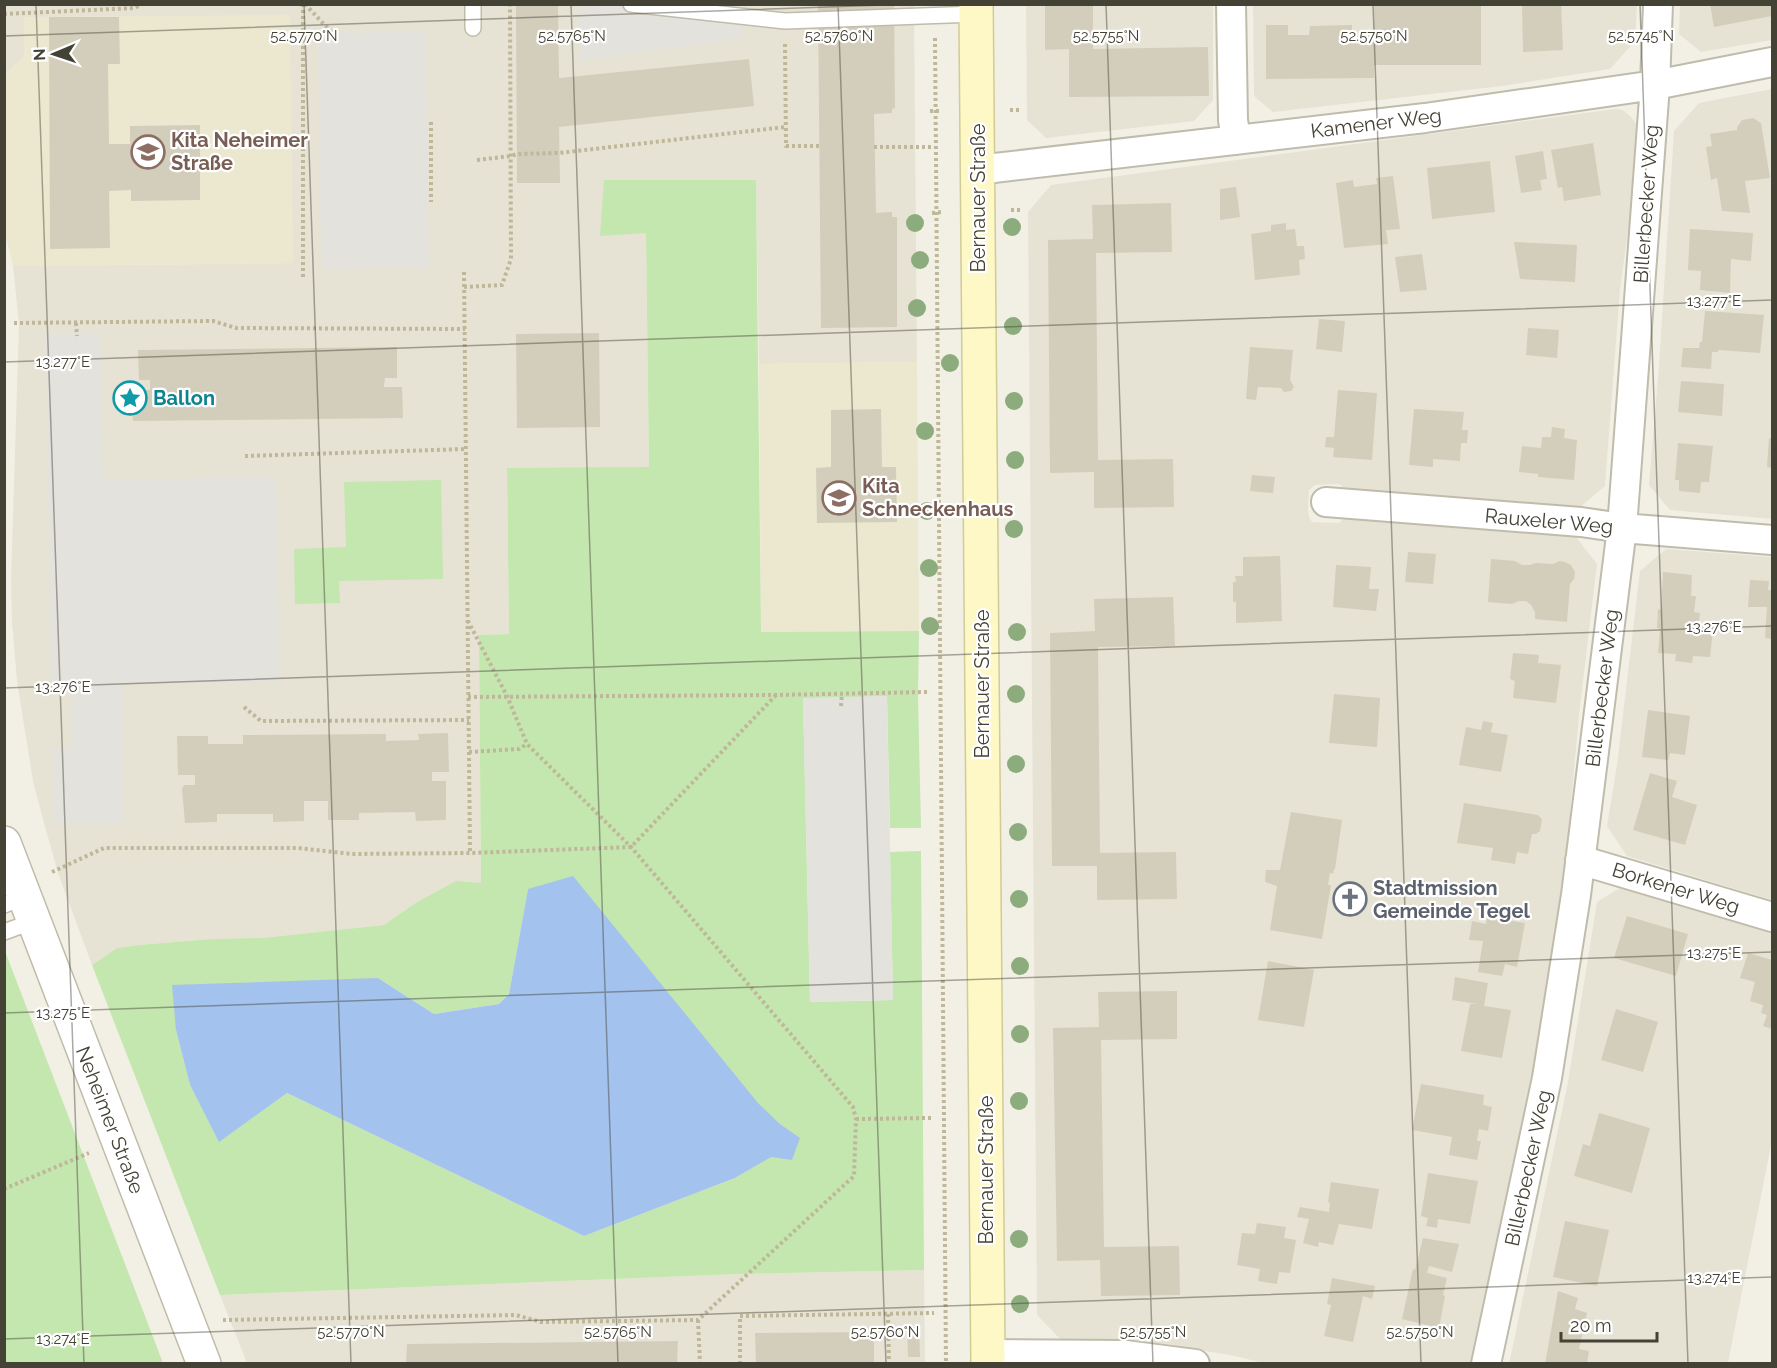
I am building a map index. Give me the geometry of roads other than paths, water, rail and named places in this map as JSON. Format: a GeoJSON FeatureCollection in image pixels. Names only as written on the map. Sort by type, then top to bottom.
{"type":"FeatureCollection","features":[{"type":"Feature","properties":{"kind":"main road","name":"Bernauer Straße"},"geometry":{"type":"LineString","coordinates":[[976,9],[988,1359]]}},
{"type":"Feature","properties":{"kind":"street"},"geometry":{"type":"LineString","coordinates":[[1232,4],[1233,120],[1236,140]]}},
{"type":"Feature","properties":{"kind":"street","name":"Billerbecker Weg"},"geometry":{"type":"LineString","coordinates":[[1486,1364],[1547,1078],[1576,895],[1622,528],[1655,85],[1658,4]]}},
{"type":"Feature","properties":{"kind":"street","name":"Kamener Weg"},"geometry":{"type":"LineString","coordinates":[[977,170],[1425,118],[1655,85],[1773,62]]}},
{"type":"Feature","properties":{"kind":"street","name":"Rauxeler Weg"},"geometry":{"type":"LineString","coordinates":[[1326,502],[1773,540]]}},
{"type":"Feature","properties":{"kind":"street","name":"Neheimer Straße"},"geometry":{"type":"LineString","coordinates":[[4,843],[17,914],[85,1056],[204,1364]]}},
{"type":"Feature","properties":{"kind":"street","name":"Borkener Weg"},"geometry":{"type":"LineString","coordinates":[[1580,860],[1773,917]]}},
{"type":"Feature","properties":{"kind":"street"},"geometry":{"type":"LineString","coordinates":[[988,1359],[1125,1355],[1195,1364]]}},
{"type":"Feature","properties":{"kind":"lane"},"geometry":{"type":"LineString","coordinates":[[473,4],[473,28]]}},
{"type":"Feature","properties":{"kind":"lane"},"geometry":{"type":"LineString","coordinates":[[631,4],[785,21],[935,15],[976,9]]}},
{"type":"Feature","properties":{"kind":"water"},"geometry":{"type":"Polygon","coordinates":[[[573,876],[758,1103],[780,1124],[800,1138],[792,1160],[771,1157],[735,1178],[584,1236],[287,1093],[219,1142],[190,1085],[176,1030],[172,985],[378,978],[434,1014],[499,1004],[509,994],[528,889],[573,876]]]}},
{"type":"Feature","properties":{"kind":"place","name":"Kita Neheimer Straße"},"geometry":{"type":"Point","coordinates":[148,152]}},
{"type":"Feature","properties":{"kind":"place","name":"Ballon"},"geometry":{"type":"Point","coordinates":[130,398]}},
{"type":"Feature","properties":{"kind":"place","name":"Kita Schneckenhaus"},"geometry":{"type":"Point","coordinates":[839,498]}},
{"type":"Feature","properties":{"kind":"place","name":"Stadtmission Gemeinde Tegel"},"geometry":{"type":"Point","coordinates":[1350,899]}}]}
